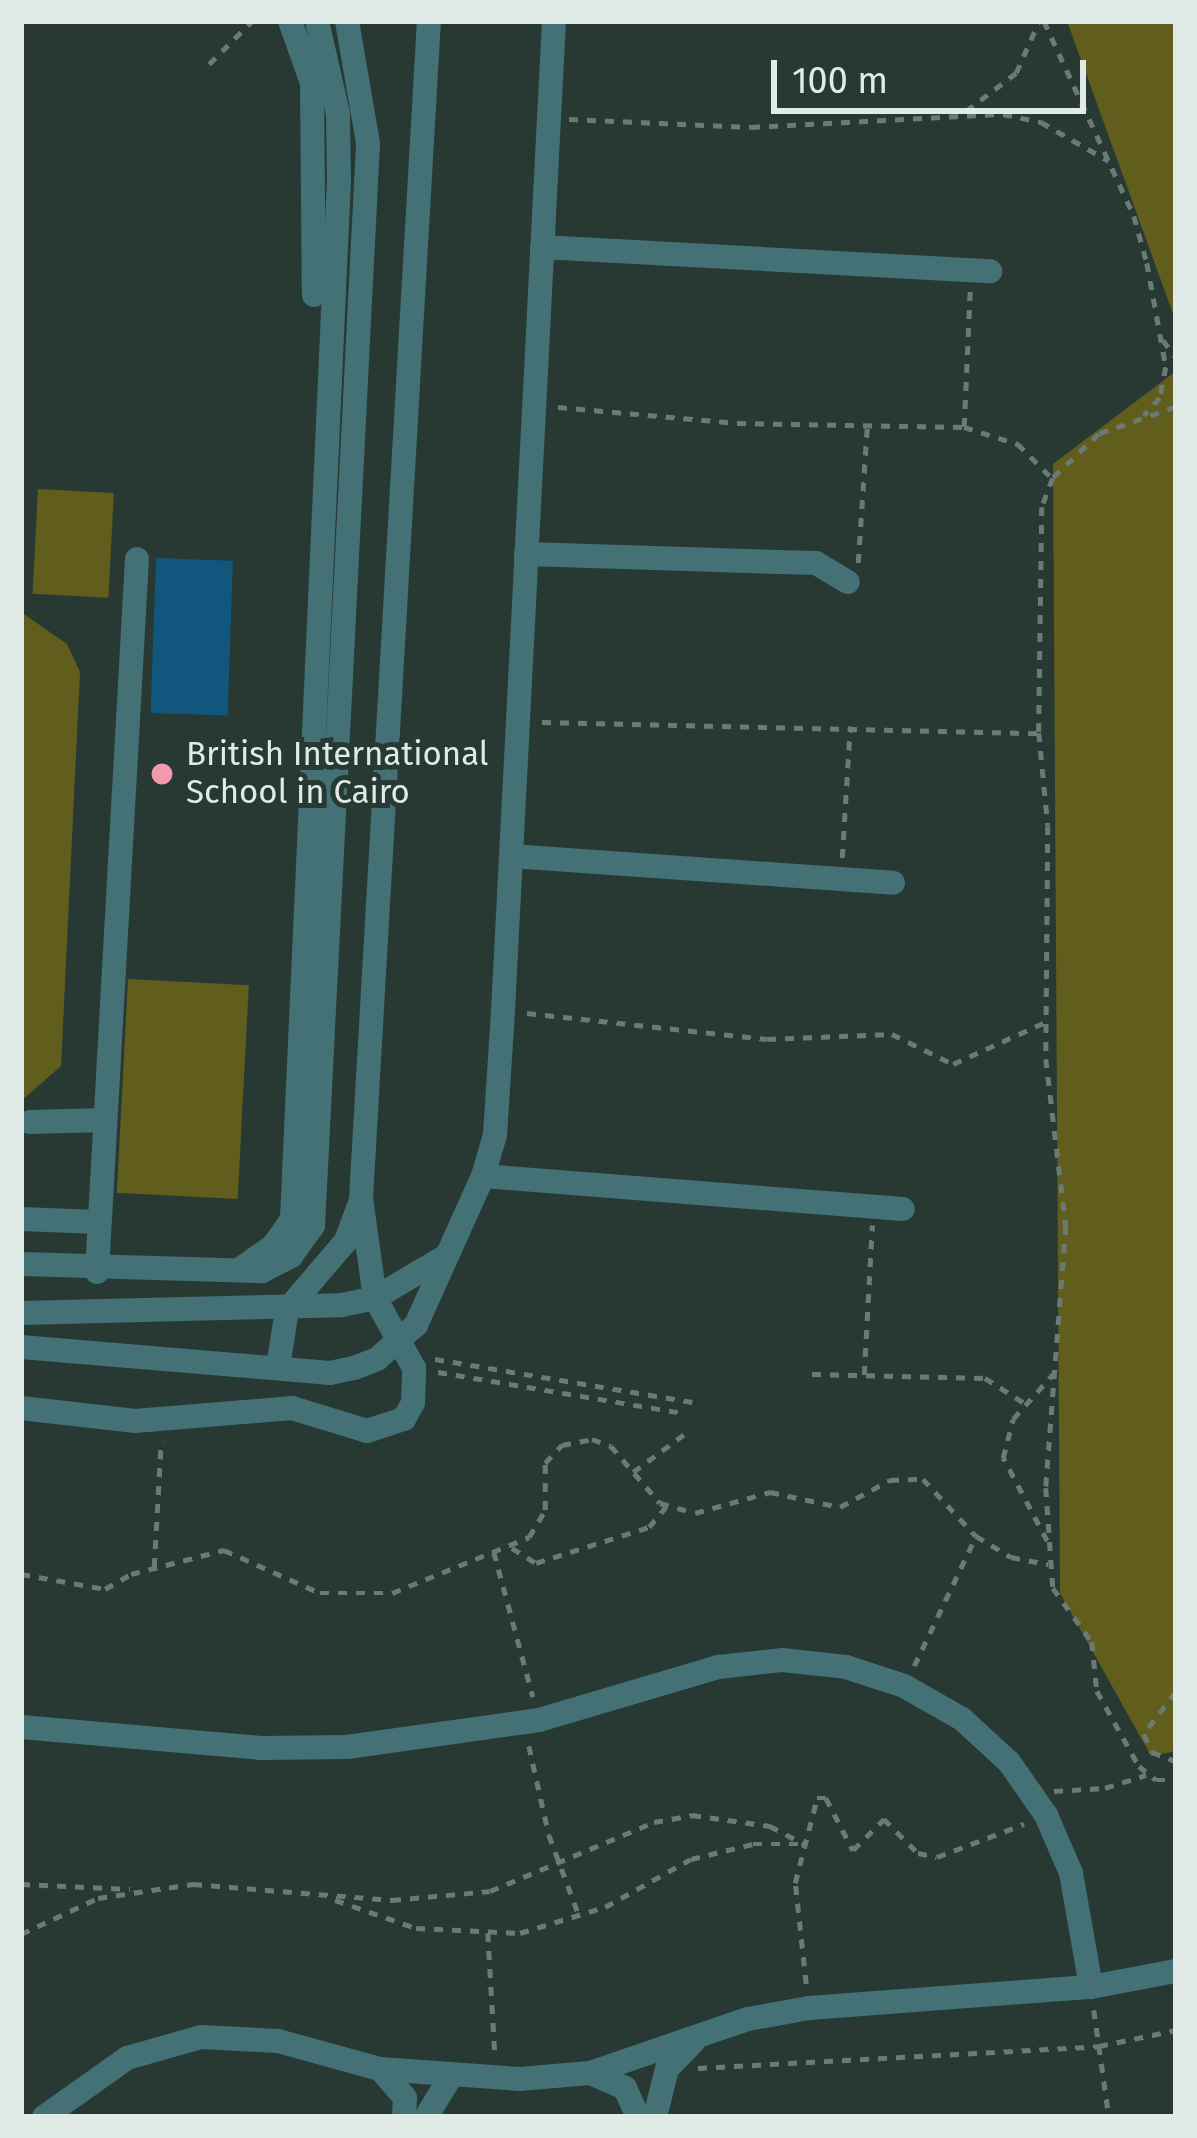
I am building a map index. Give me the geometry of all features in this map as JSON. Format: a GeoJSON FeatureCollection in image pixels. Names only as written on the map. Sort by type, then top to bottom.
{"type":"FeatureCollection","features":[{"type":"Feature","properties":{"kind":"street"},"geometry":{"type":"LineString","coordinates":[[290,21],[312,83],[314,295]]}},
{"type":"Feature","properties":{"kind":"street"},"geometry":{"type":"LineString","coordinates":[[302,1223],[339,181],[338,114],[316,21]]}},
{"type":"Feature","properties":{"kind":"street"},"geometry":{"type":"LineString","coordinates":[[21,1264],[97,1272],[262,1271],[302,1223],[368,142],[347,21]]}},
{"type":"Feature","properties":{"kind":"street"},"geometry":{"type":"LineString","coordinates":[[21,1408],[82,1419],[162,1419],[292,1408],[348,1427],[387,1428],[413,1403],[406,1356],[375,1298],[361,1199],[429,21]]}},
{"type":"Feature","properties":{"kind":"street"},"geometry":{"type":"LineString","coordinates":[[406,1356],[483,1177],[496,1135],[554,21]]}},
{"type":"Feature","properties":{"kind":"street"},"geometry":{"type":"LineString","coordinates":[[542,248],[981,270]]}},
{"type":"Feature","properties":{"kind":"street"},"geometry":{"type":"LineString","coordinates":[[526,554],[815,562],[844,579]]}},
{"type":"Feature","properties":{"kind":"street"},"geometry":{"type":"LineString","coordinates":[[97,1272],[136,559]]}},
{"type":"Feature","properties":{"kind":"street"},"geometry":{"type":"LineString","coordinates":[[511,856],[893,883]]}},
{"type":"Feature","properties":{"kind":"street"},"geometry":{"type":"LineString","coordinates":[[30,1122],[105,1120]]}},
{"type":"Feature","properties":{"kind":"street"},"geometry":{"type":"LineString","coordinates":[[483,1177],[903,1209]]}},
{"type":"Feature","properties":{"kind":"street"},"geometry":{"type":"LineString","coordinates":[[278,1367],[287,1310],[346,1241],[361,1199]]}},
{"type":"Feature","properties":{"kind":"street"},"geometry":{"type":"LineString","coordinates":[[21,1219],[100,1222]]}},
{"type":"Feature","properties":{"kind":"street"},"geometry":{"type":"LineString","coordinates":[[21,1313],[107,1316],[287,1310],[375,1298],[446,1256]]}},
{"type":"Feature","properties":{"kind":"street"},"geometry":{"type":"LineString","coordinates":[[103,1358],[107,1316]]}},
{"type":"Feature","properties":{"kind":"street"},"geometry":{"type":"LineString","coordinates":[[21,1347],[103,1358],[330,1373],[406,1356]]}},
{"type":"Feature","properties":{"kind":"street"},"geometry":{"type":"LineString","coordinates":[[21,1727],[263,1748],[347,1747],[531,1721],[718,1667],[782,1660],[846,1667],[904,1686],[962,1720],[1038,1804],[1070,1873],[1091,1988]]}},
{"type":"Feature","properties":{"kind":"street"},"geometry":{"type":"LineString","coordinates":[[44,2117],[127,2058],[201,2037],[278,2041],[380,2069],[450,2078],[590,2073],[705,2034],[809,2008],[1091,1988],[1176,1971]]}},
{"type":"Feature","properties":{"kind":"street"},"geometry":{"type":"LineString","coordinates":[[655,2117],[667,2068],[705,2034]]}},
{"type":"Feature","properties":{"kind":"street"},"geometry":{"type":"LineString","coordinates":[[380,2069],[405,2098],[404,2117]]}},
{"type":"Feature","properties":{"kind":"street"},"geometry":{"type":"LineString","coordinates":[[590,2073],[625,2089],[638,2117]]}},
{"type":"Feature","properties":{"kind":"street"},"geometry":{"type":"LineString","coordinates":[[426,2117],[450,2078]]}},
{"type":"Feature","properties":{"kind":"path"},"geometry":{"type":"LineString","coordinates":[[208,64],[252,21]]}},
{"type":"Feature","properties":{"kind":"path"},"geometry":{"type":"LineString","coordinates":[[963,113],[1016,73],[1042,21]]}},
{"type":"Feature","properties":{"kind":"path"},"geometry":{"type":"LineString","coordinates":[[1042,21],[1134,216],[1163,340],[1160,398],[1132,424]]}},
{"type":"Feature","properties":{"kind":"path"},"geometry":{"type":"LineString","coordinates":[[548,118],[751,127],[963,113],[1041,122],[1109,161]]}},
{"type":"Feature","properties":{"kind":"path"},"geometry":{"type":"LineString","coordinates":[[964,427],[981,270]]}},
{"type":"Feature","properties":{"kind":"path"},"geometry":{"type":"LineString","coordinates":[[1163,340],[1176,357]]}},
{"type":"Feature","properties":{"kind":"path"},"geometry":{"type":"LineString","coordinates":[[534,405],[868,426],[964,427],[1018,444],[1053,478]]}},
{"type":"Feature","properties":{"kind":"path"},"geometry":{"type":"LineString","coordinates":[[1146,1775],[1096,1691],[1092,1642],[1061,1609],[1050,1565],[1046,1488],[1066,1226],[1048,1021],[1048,826],[1039,734],[1042,507],[1053,478],[1100,434],[1176,407]]}},
{"type":"Feature","properties":{"kind":"path"},"geometry":{"type":"LineString","coordinates":[[844,579],[862,553],[868,426]]}},
{"type":"Feature","properties":{"kind":"path"},"geometry":{"type":"LineString","coordinates":[[518,722],[850,726],[1039,734]]}},
{"type":"Feature","properties":{"kind":"path"},"geometry":{"type":"LineString","coordinates":[[841,880],[850,726]]}},
{"type":"Feature","properties":{"kind":"path"},"geometry":{"type":"LineString","coordinates":[[503,1011],[767,1039],[892,1034],[953,1064],[1048,1021]]}},
{"type":"Feature","properties":{"kind":"path"},"geometry":{"type":"LineString","coordinates":[[863,1375],[873,1206]]}},
{"type":"Feature","properties":{"kind":"path"},"geometry":{"type":"LineString","coordinates":[[406,1356],[692,1402]]}},
{"type":"Feature","properties":{"kind":"path"},"geometry":{"type":"LineString","coordinates":[[406,1356],[684,1413]]}},
{"type":"Feature","properties":{"kind":"path"},"geometry":{"type":"LineString","coordinates":[[1049,1546],[1003,1458],[1013,1419],[1058,1366]]}},
{"type":"Feature","properties":{"kind":"path"},"geometry":{"type":"LineString","coordinates":[[812,1374],[985,1378],[1026,1404]]}},
{"type":"Feature","properties":{"kind":"path"},"geometry":{"type":"LineString","coordinates":[[154,1567],[162,1419]]}},
{"type":"Feature","properties":{"kind":"path"},"geometry":{"type":"LineString","coordinates":[[633,1472],[690,1430]]}},
{"type":"Feature","properties":{"kind":"path"},"geometry":{"type":"LineString","coordinates":[[21,1574],[105,1589],[154,1567],[224,1550],[320,1593],[392,1593],[512,1548],[542,1521],[542,1475],[562,1445],[602,1441],[666,1505],[713,1512],[770,1492],[840,1508],[909,1476],[935,1485],[976,1536],[1011,1557],[1050,1565]]}},
{"type":"Feature","properties":{"kind":"path"},"geometry":{"type":"LineString","coordinates":[[512,1548],[536,1563],[649,1527],[666,1505]]}},
{"type":"Feature","properties":{"kind":"path"},"geometry":{"type":"LineString","coordinates":[[904,1686],[976,1536]]}},
{"type":"Feature","properties":{"kind":"path"},"geometry":{"type":"LineString","coordinates":[[494,1552],[560,1867],[580,1918]]}},
{"type":"Feature","properties":{"kind":"path"},"geometry":{"type":"LineString","coordinates":[[1176,1692],[1144,1734],[1152,1752],[1176,1761]]}},
{"type":"Feature","properties":{"kind":"path"},"geometry":{"type":"LineString","coordinates":[[809,2008],[796,1883],[821,1796],[850,1849],[887,1819],[927,1856],[1038,1804],[1146,1775],[1176,1780]]}},
{"type":"Feature","properties":{"kind":"path"},"geometry":{"type":"LineString","coordinates":[[21,1934],[98,1898],[193,1884],[330,1898],[442,1897],[560,1867],[622,1834],[692,1814],[731,1816],[804,1844]]}},
{"type":"Feature","properties":{"kind":"path"},"geometry":{"type":"LineString","coordinates":[[330,1898],[416,1928],[488,1933],[580,1918],[691,1858],[753,1844],[804,1844]]}},
{"type":"Feature","properties":{"kind":"path"},"geometry":{"type":"LineString","coordinates":[[21,1884],[142,1890]]}},
{"type":"Feature","properties":{"kind":"path"},"geometry":{"type":"LineString","coordinates":[[488,1933],[495,2079]]}},
{"type":"Feature","properties":{"kind":"path"},"geometry":{"type":"LineString","coordinates":[[1091,1988],[1108,2117]]}},
{"type":"Feature","properties":{"kind":"path"},"geometry":{"type":"LineString","coordinates":[[667,2068],[1099,2046],[1176,2030]]}},
{"type":"Feature","properties":{"kind":"shaded area"},"geometry":{"type":"Polygon","coordinates":[[[1067,21],[1176,21],[1176,322],[1067,21]]]}},
{"type":"Feature","properties":{"kind":"shaded area"},"geometry":{"type":"Polygon","coordinates":[[[1176,371],[1176,1751],[1151,1756],[1060,1593],[1053,464],[1176,371]]]}},
{"type":"Feature","properties":{"kind":"shaded area"},"geometry":{"type":"Polygon","coordinates":[[[38,489],[114,493],[108,598],[33,594],[38,489]]]}},
{"type":"Feature","properties":{"kind":"shaded area"},"geometry":{"type":"Polygon","coordinates":[[[21,612],[67,644],[80,672],[61,1066],[21,1101],[21,612]]]}},
{"type":"Feature","properties":{"kind":"shaded area"},"geometry":{"type":"Polygon","coordinates":[[[128,979],[249,985],[238,1199],[117,1193],[128,979]]]}},
{"type":"Feature","properties":{"kind":"water"},"geometry":{"type":"Polygon","coordinates":[[[156,558],[233,561],[228,716],[151,713],[156,558]]]}},
{"type":"Feature","properties":{"kind":"place","name":"British International School in Cairo"},"geometry":{"type":"Point","coordinates":[162,774]}}]}
